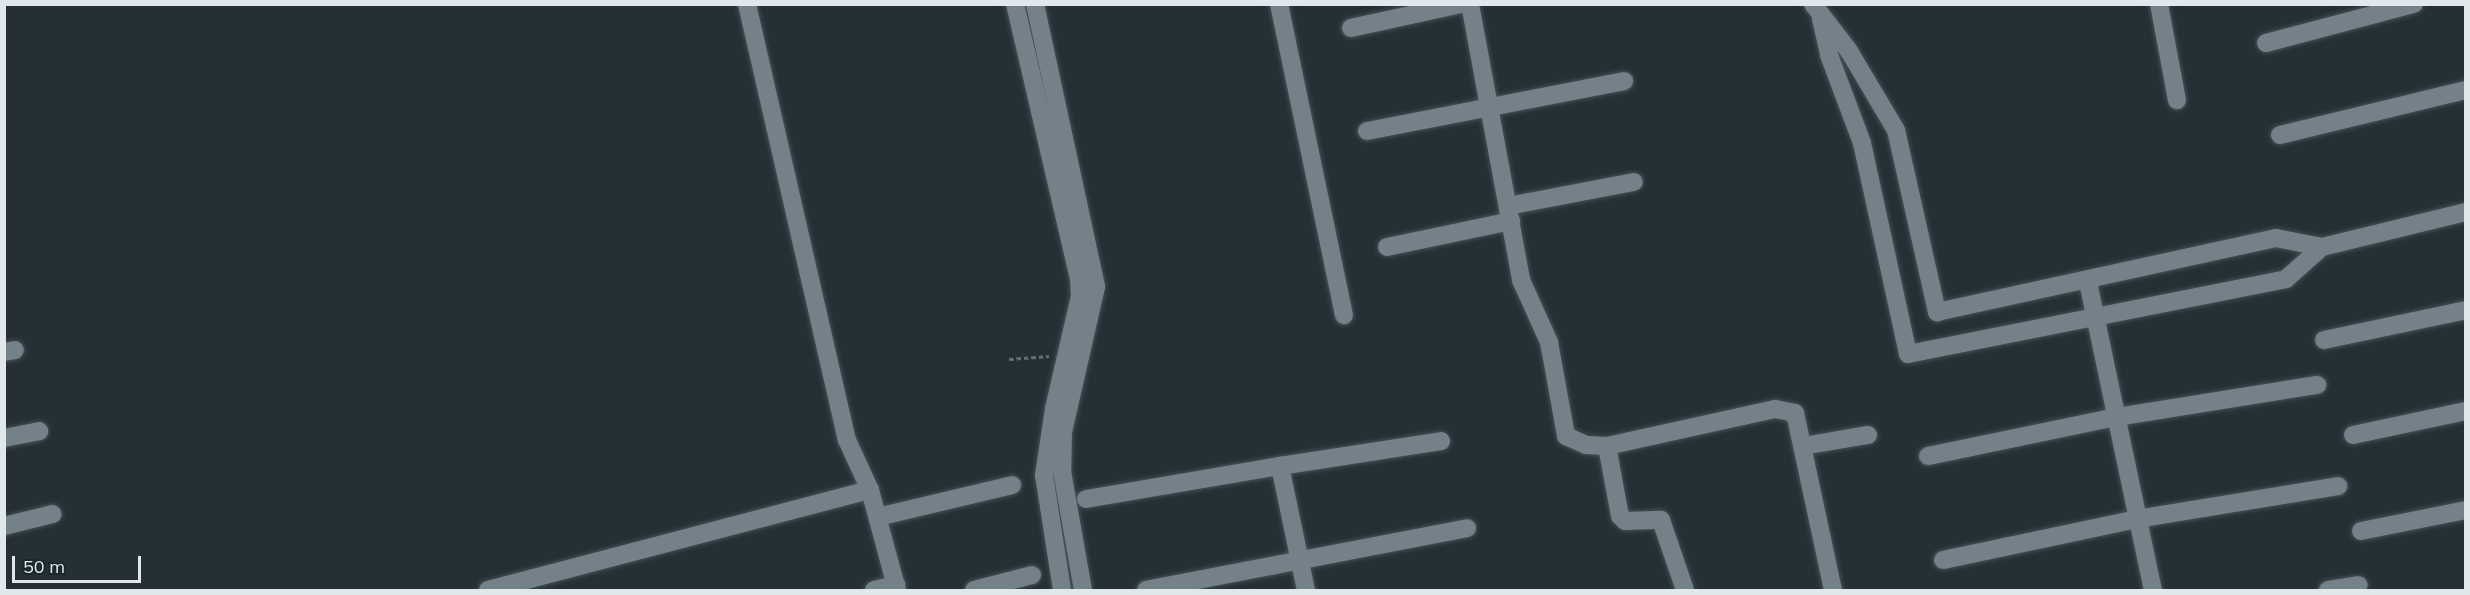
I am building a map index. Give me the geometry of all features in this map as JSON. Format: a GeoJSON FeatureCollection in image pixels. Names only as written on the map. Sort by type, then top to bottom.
{"type":"FeatureCollection","features":[{"type":"Feature","properties":{"kind":"street"},"geometry":{"type":"LineString","coordinates":[[747,4],[847,440],[870,490],[897,588],[874,591]]}},
{"type":"Feature","properties":{"kind":"street"},"geometry":{"type":"LineString","coordinates":[[1015,4],[1079,278],[1080,296],[1067,355],[1064,389],[1044,475],[1046,504],[1062,591]]}},
{"type":"Feature","properties":{"kind":"street"},"geometry":{"type":"LineString","coordinates":[[1035,4],[1095,278],[1093,308],[1064,389]]}},
{"type":"Feature","properties":{"kind":"street"},"geometry":{"type":"LineString","coordinates":[[1279,4],[1344,315]]}},
{"type":"Feature","properties":{"kind":"street"},"geometry":{"type":"LineString","coordinates":[[1351,28],[1461,4]]}},
{"type":"Feature","properties":{"kind":"street"},"geometry":{"type":"LineString","coordinates":[[1470,4],[1491,106],[1521,280],[1527,299],[1549,342],[1566,436],[1586,445],[1606,446],[1775,409],[1795,413],[1833,591]]}},
{"type":"Feature","properties":{"kind":"street"},"geometry":{"type":"LineString","coordinates":[[2159,4],[2177,100]]}},
{"type":"Feature","properties":{"kind":"street"},"geometry":{"type":"LineString","coordinates":[[2266,43],[2414,4]]}},
{"type":"Feature","properties":{"kind":"street"},"geometry":{"type":"LineString","coordinates":[[1816,9],[1849,51],[1896,130],[1935,311],[2088,282],[2276,238],[2322,247],[2466,212]]}},
{"type":"Feature","properties":{"kind":"street"},"geometry":{"type":"LineString","coordinates":[[1816,9],[1829,55],[1862,143],[1907,354],[2286,279],[2322,247]]}},
{"type":"Feature","properties":{"kind":"street"},"geometry":{"type":"LineString","coordinates":[[1367,131],[1624,81]]}},
{"type":"Feature","properties":{"kind":"street"},"geometry":{"type":"LineString","coordinates":[[2280,135],[2466,90]]}},
{"type":"Feature","properties":{"kind":"street"},"geometry":{"type":"LineString","coordinates":[[1387,247],[1634,182]]}},
{"type":"Feature","properties":{"kind":"street"},"geometry":{"type":"LineString","coordinates":[[2088,282],[2152,591]]}},
{"type":"Feature","properties":{"kind":"street"},"geometry":{"type":"LineString","coordinates":[[2324,340],[2466,310]]}},
{"type":"Feature","properties":{"kind":"street"},"geometry":{"type":"LineString","coordinates":[[1928,456],[2117,417],[2317,385]]}},
{"type":"Feature","properties":{"kind":"street"},"geometry":{"type":"LineString","coordinates":[[2353,435],[2466,411]]}},
{"type":"Feature","properties":{"kind":"street"},"geometry":{"type":"LineString","coordinates":[[4,438],[39,431]]}},
{"type":"Feature","properties":{"kind":"street"},"geometry":{"type":"LineString","coordinates":[[1056,431],[1074,500],[1083,591]]}},
{"type":"Feature","properties":{"kind":"street"},"geometry":{"type":"LineString","coordinates":[[1803,446],[1868,435]]}},
{"type":"Feature","properties":{"kind":"street"},"geometry":{"type":"LineString","coordinates":[[1046,504],[1441,441]]}},
{"type":"Feature","properties":{"kind":"street"},"geometry":{"type":"LineString","coordinates":[[1606,446],[1620,516],[1625,521],[1661,520],[1685,591]]}},
{"type":"Feature","properties":{"kind":"street"},"geometry":{"type":"LineString","coordinates":[[1280,466],[1306,591]]}},
{"type":"Feature","properties":{"kind":"street"},"geometry":{"type":"LineString","coordinates":[[878,517],[1012,485]]}},
{"type":"Feature","properties":{"kind":"street"},"geometry":{"type":"LineString","coordinates":[[1943,561],[2137,519],[2338,486]]}},
{"type":"Feature","properties":{"kind":"street"},"geometry":{"type":"LineString","coordinates":[[489,591],[870,490]]}},
{"type":"Feature","properties":{"kind":"street"},"geometry":{"type":"LineString","coordinates":[[2361,531],[2466,510]]}},
{"type":"Feature","properties":{"kind":"street"},"geometry":{"type":"LineString","coordinates":[[4,526],[53,514]]}},
{"type":"Feature","properties":{"kind":"street"},"geometry":{"type":"LineString","coordinates":[[1146,591],[1467,528]]}},
{"type":"Feature","properties":{"kind":"street"},"geometry":{"type":"LineString","coordinates":[[974,591],[1032,575]]}},
{"type":"Feature","properties":{"kind":"street"},"geometry":{"type":"LineString","coordinates":[[2328,591],[2359,585]]}},
{"type":"Feature","properties":{"kind":"path"},"geometry":{"type":"LineString","coordinates":[[1009,359],[1067,355]]}}]}
